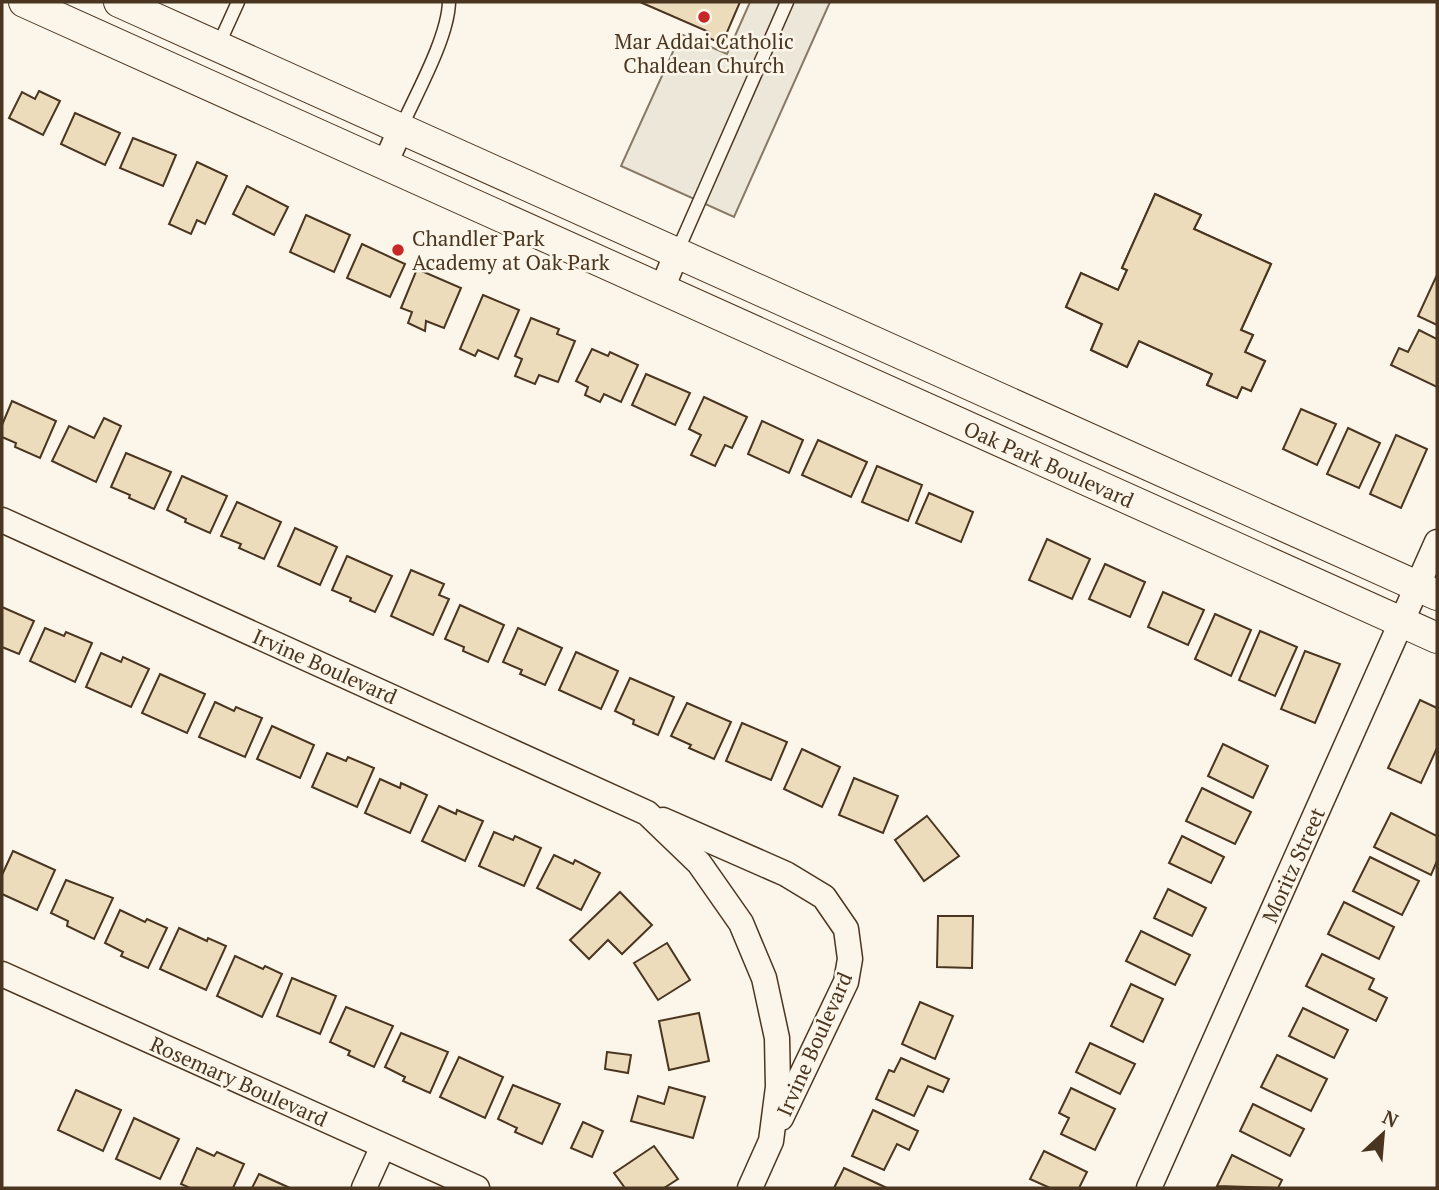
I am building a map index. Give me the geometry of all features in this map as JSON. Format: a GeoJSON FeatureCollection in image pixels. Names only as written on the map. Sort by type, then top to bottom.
{"type":"FeatureCollection","features":[{"type":"Feature","properties":{"kind":"street","name":"Oak Park Boulevard"},"geometry":{"type":"LineString","coordinates":[[24,2],[1437,638]]}},
{"type":"Feature","properties":{"kind":"street","name":"Oak Park Boulevard"},"geometry":{"type":"LineString","coordinates":[[119,2],[1428,590]]}},
{"type":"Feature","properties":{"kind":"street"},"geometry":{"type":"LineString","coordinates":[[203,82],[218,46]]}},
{"type":"Feature","properties":{"kind":"street"},"geometry":{"type":"LineString","coordinates":[[385,164],[401,128]]}},
{"type":"Feature","properties":{"kind":"street"},"geometry":{"type":"LineString","coordinates":[[662,289],[677,252]]}},
{"type":"Feature","properties":{"kind":"street","name":"Irvine Boulevard"},"geometry":{"type":"LineString","coordinates":[[2,520],[786,874],[824,897],[846,929],[850,959],[846,982],[750,1188]]}},
{"type":"Feature","properties":{"kind":"street","name":"Moritz Street"},"geometry":{"type":"LineString","coordinates":[[1149,1188],[1402,622],[1428,590],[1437,542]]}},
{"type":"Feature","properties":{"kind":"street","name":"Irvine Boulevard"},"geometry":{"type":"LineString","coordinates":[[648,813],[698,863],[734,913],[741,923],[764,978],[777,1038],[778,1087],[771,1141]]}},
{"type":"Feature","properties":{"kind":"street","name":"Rosemary Boulevard"},"geometry":{"type":"LineString","coordinates":[[2,974],[477,1188]]}},
{"type":"Feature","properties":{"kind":"street"},"geometry":{"type":"LineString","coordinates":[[364,1188],[383,1146]]}},
{"type":"Feature","properties":{"kind":"lane"},"geometry":{"type":"LineString","coordinates":[[218,46],[238,2]]}},
{"type":"Feature","properties":{"kind":"lane"},"geometry":{"type":"LineString","coordinates":[[401,128],[440,41],[449,13],[449,2]]}},
{"type":"Feature","properties":{"kind":"lane"},"geometry":{"type":"LineString","coordinates":[[677,252],[787,2]]}},
{"type":"Feature","properties":{"kind":"shaded area"},"geometry":{"type":"Polygon","coordinates":[[[750,2],[830,2],[734,217],[621,166],[681,34],[727,54],[750,2]]]}},
{"type":"Feature","properties":{"kind":"building","name":"Mar Addai Catholic Chaldean Church"},"geometry":{"type":"Polygon","coordinates":[[[640,2],[740,2],[722,44],[707,37],[709,32],[640,2]]]}},
{"type":"Feature","properties":{"kind":"building"},"geometry":{"type":"Polygon","coordinates":[[[39,91],[60,101],[43,135],[9,118],[22,92],[35,99],[39,91]]]}},
{"type":"Feature","properties":{"kind":"building"},"geometry":{"type":"Polygon","coordinates":[[[75,113],[120,133],[105,165],[61,144],[75,113]]]}},
{"type":"Feature","properties":{"kind":"building"},"geometry":{"type":"Polygon","coordinates":[[[133,138],[176,155],[163,186],[120,168],[133,138]]]}},
{"type":"Feature","properties":{"kind":"building"},"geometry":{"type":"Polygon","coordinates":[[[197,162],[227,176],[205,224],[197,220],[191,234],[169,224],[197,162]]]}},
{"type":"Feature","properties":{"kind":"building"},"geometry":{"type":"Polygon","coordinates":[[[247,186],[288,207],[274,235],[233,214],[247,186]]]}},
{"type":"Feature","properties":{"kind":"building"},"geometry":{"type":"Polygon","coordinates":[[[1155,194],[1201,215],[1194,229],[1271,264],[1241,330],[1253,335],[1245,352],[1265,361],[1251,391],[1242,387],[1237,398],[1207,385],[1212,374],[1139,341],[1127,367],[1091,350],[1102,324],[1066,307],[1081,273],[1118,290],[1127,270],[1122,268],[1155,194]],[[1173,276],[1167,289],[1163,287],[1154,306],[1195,324],[1210,292],[1173,276]]]}},
{"type":"Feature","properties":{"kind":"building"},"geometry":{"type":"Polygon","coordinates":[[[1155,194],[1201,215],[1194,229],[1271,264],[1241,330],[1253,335],[1245,352],[1265,361],[1251,391],[1242,387],[1237,398],[1207,385],[1212,374],[1139,341],[1127,367],[1091,350],[1102,324],[1066,307],[1081,273],[1118,290],[1127,270],[1122,268],[1155,194]]]}},
{"type":"Feature","properties":{"kind":"building"},"geometry":{"type":"Polygon","coordinates":[[[306,215],[350,235],[334,272],[290,252],[306,215]]]}},
{"type":"Feature","properties":{"kind":"building"},"geometry":{"type":"Polygon","coordinates":[[[362,244],[405,264],[390,297],[347,278],[362,244]]]}},
{"type":"Feature","properties":{"kind":"building"},"geometry":{"type":"Polygon","coordinates":[[[417,269],[461,288],[444,328],[426,321],[425,331],[408,323],[412,312],[401,308],[417,269]]]}},
{"type":"Feature","properties":{"kind":"building"},"geometry":{"type":"Polygon","coordinates":[[[1437,278],[1437,325],[1418,316],[1437,278]]]}},
{"type":"Feature","properties":{"kind":"building"},"geometry":{"type":"Polygon","coordinates":[[[483,295],[519,310],[498,359],[478,350],[475,356],[460,349],[483,295]]]}},
{"type":"Feature","properties":{"kind":"building"},"geometry":{"type":"Polygon","coordinates":[[[531,318],[559,329],[557,334],[575,341],[558,382],[539,375],[535,384],[515,376],[522,359],[515,356],[531,318]]]}},
{"type":"Feature","properties":{"kind":"building"},"geometry":{"type":"Polygon","coordinates":[[[1419,330],[1437,339],[1437,387],[1391,365],[1399,348],[1408,352],[1419,330]]]}},
{"type":"Feature","properties":{"kind":"building"},"geometry":{"type":"Polygon","coordinates":[[[592,349],[608,356],[610,352],[638,365],[621,402],[604,394],[600,402],[585,395],[588,387],[576,381],[592,349]]]}},
{"type":"Feature","properties":{"kind":"building"},"geometry":{"type":"Polygon","coordinates":[[[646,374],[690,393],[675,425],[632,405],[646,374]]]}},
{"type":"Feature","properties":{"kind":"building"},"geometry":{"type":"Polygon","coordinates":[[[704,397],[747,417],[732,448],[725,445],[715,466],[691,455],[701,435],[689,429],[704,397]]]}},
{"type":"Feature","properties":{"kind":"building"},"geometry":{"type":"Polygon","coordinates":[[[12,401],[56,421],[40,458],[15,447],[16,443],[2,437],[2,425],[12,401]]]}},
{"type":"Feature","properties":{"kind":"building"},"geometry":{"type":"Polygon","coordinates":[[[1301,409],[1336,424],[1317,465],[1283,449],[1301,409]]]}},
{"type":"Feature","properties":{"kind":"building"},"geometry":{"type":"Polygon","coordinates":[[[104,418],[121,426],[96,482],[52,461],[69,426],[94,438],[104,418]]]}},
{"type":"Feature","properties":{"kind":"building"},"geometry":{"type":"Polygon","coordinates":[[[762,421],[803,440],[789,473],[748,454],[762,421]]]}},
{"type":"Feature","properties":{"kind":"building"},"geometry":{"type":"Polygon","coordinates":[[[1348,428],[1380,443],[1359,488],[1327,474],[1348,428]]]}},
{"type":"Feature","properties":{"kind":"building"},"geometry":{"type":"Polygon","coordinates":[[[1396,435],[1427,449],[1401,508],[1370,494],[1396,435]]]}},
{"type":"Feature","properties":{"kind":"building"},"geometry":{"type":"Polygon","coordinates":[[[818,440],[867,462],[851,497],[802,475],[818,440]]]}},
{"type":"Feature","properties":{"kind":"building"},"geometry":{"type":"Polygon","coordinates":[[[126,453],[171,472],[154,509],[111,487],[126,453]]]}},
{"type":"Feature","properties":{"kind":"building"},"geometry":{"type":"Polygon","coordinates":[[[877,466],[922,485],[908,521],[862,502],[877,466]]]}},
{"type":"Feature","properties":{"kind":"building"},"geometry":{"type":"Polygon","coordinates":[[[182,476],[227,496],[210,533],[167,510],[182,476]]]}},
{"type":"Feature","properties":{"kind":"building"},"geometry":{"type":"Polygon","coordinates":[[[929,493],[973,512],[961,542],[916,523],[929,493]]]}},
{"type":"Feature","properties":{"kind":"building"},"geometry":{"type":"Polygon","coordinates":[[[237,502],[281,522],[264,559],[239,548],[241,544],[221,536],[237,502]]]}},
{"type":"Feature","properties":{"kind":"building"},"geometry":{"type":"Polygon","coordinates":[[[295,528],[337,547],[320,585],[278,566],[295,528]]]}},
{"type":"Feature","properties":{"kind":"building"},"geometry":{"type":"Polygon","coordinates":[[[1047,539],[1090,559],[1072,599],[1029,580],[1047,539]]]}},
{"type":"Feature","properties":{"kind":"building"},"geometry":{"type":"Polygon","coordinates":[[[347,556],[392,576],[375,612],[332,590],[347,556]]]}},
{"type":"Feature","properties":{"kind":"building"},"geometry":{"type":"Polygon","coordinates":[[[1105,564],[1145,582],[1130,617],[1089,599],[1105,564]]]}},
{"type":"Feature","properties":{"kind":"building"},"geometry":{"type":"Polygon","coordinates":[[[411,570],[444,584],[439,595],[449,599],[433,635],[391,616],[411,570]]]}},
{"type":"Feature","properties":{"kind":"building"},"geometry":{"type":"Polygon","coordinates":[[[1163,592],[1204,610],[1188,645],[1148,627],[1163,592]]]}},
{"type":"Feature","properties":{"kind":"building"},"geometry":{"type":"Polygon","coordinates":[[[460,605],[504,625],[488,662],[445,639],[460,605]]]}},
{"type":"Feature","properties":{"kind":"building"},"geometry":{"type":"Polygon","coordinates":[[[2,607],[34,621],[19,654],[2,647],[2,607]]]}},
{"type":"Feature","properties":{"kind":"building"},"geometry":{"type":"Polygon","coordinates":[[[1215,614],[1251,630],[1231,676],[1195,659],[1215,614]]]}},
{"type":"Feature","properties":{"kind":"building"},"geometry":{"type":"Polygon","coordinates":[[[45,628],[64,636],[66,632],[92,643],[75,682],[30,661],[45,628]]]}},
{"type":"Feature","properties":{"kind":"building"},"geometry":{"type":"Polygon","coordinates":[[[518,628],[562,648],[545,685],[520,674],[522,670],[503,662],[518,628]]]}},
{"type":"Feature","properties":{"kind":"building"},"geometry":{"type":"Polygon","coordinates":[[[1260,631],[1297,647],[1275,696],[1239,680],[1260,631]]]}},
{"type":"Feature","properties":{"kind":"building"},"geometry":{"type":"Polygon","coordinates":[[[1305,651],[1340,664],[1315,723],[1281,709],[1305,651]]]}},
{"type":"Feature","properties":{"kind":"building"},"geometry":{"type":"Polygon","coordinates":[[[576,652],[618,671],[601,709],[559,690],[576,652]]]}},
{"type":"Feature","properties":{"kind":"building"},"geometry":{"type":"Polygon","coordinates":[[[101,653],[121,662],[123,657],[149,669],[131,707],[86,687],[101,653]]]}},
{"type":"Feature","properties":{"kind":"building"},"geometry":{"type":"Polygon","coordinates":[[[160,674],[205,694],[187,733],[142,713],[160,674]]]}},
{"type":"Feature","properties":{"kind":"building"},"geometry":{"type":"Polygon","coordinates":[[[630,678],[674,697],[658,735],[633,724],[634,720],[615,711],[630,678]]]}},
{"type":"Feature","properties":{"kind":"building"},"geometry":{"type":"Polygon","coordinates":[[[1420,700],[1437,708],[1437,748],[1421,783],[1388,768],[1420,700]]]}},
{"type":"Feature","properties":{"kind":"building"},"geometry":{"type":"Polygon","coordinates":[[[215,702],[234,711],[236,707],[262,718],[245,757],[199,737],[215,702]]]}},
{"type":"Feature","properties":{"kind":"building"},"geometry":{"type":"Polygon","coordinates":[[[687,703],[731,722],[714,759],[671,736],[687,703]]]}},
{"type":"Feature","properties":{"kind":"building"},"geometry":{"type":"Polygon","coordinates":[[[742,723],[787,742],[771,780],[726,761],[742,723]]]}},
{"type":"Feature","properties":{"kind":"building"},"geometry":{"type":"Polygon","coordinates":[[[272,726],[314,745],[300,778],[257,759],[272,726]]]}},
{"type":"Feature","properties":{"kind":"building"},"geometry":{"type":"Polygon","coordinates":[[[1223,744],[1268,766],[1253,798],[1208,776],[1223,744]]]}},
{"type":"Feature","properties":{"kind":"building"},"geometry":{"type":"Polygon","coordinates":[[[802,749],[840,767],[822,807],[784,789],[802,749]]]}},
{"type":"Feature","properties":{"kind":"building"},"geometry":{"type":"Polygon","coordinates":[[[327,753],[346,761],[348,757],[374,768],[357,807],[312,787],[327,753]]]}},
{"type":"Feature","properties":{"kind":"building"},"geometry":{"type":"Polygon","coordinates":[[[854,778],[898,796],[883,833],[839,815],[854,778]]]}},
{"type":"Feature","properties":{"kind":"building"},"geometry":{"type":"Polygon","coordinates":[[[380,779],[400,788],[401,783],[427,795],[410,833],[365,813],[380,779]]]}},
{"type":"Feature","properties":{"kind":"building"},"geometry":{"type":"Polygon","coordinates":[[[1202,788],[1251,812],[1235,844],[1186,821],[1202,788]]]}},
{"type":"Feature","properties":{"kind":"building"},"geometry":{"type":"Polygon","coordinates":[[[439,806],[483,821],[465,861],[422,841],[439,806]]]}},
{"type":"Feature","properties":{"kind":"building"},"geometry":{"type":"Polygon","coordinates":[[[1391,813],[1437,836],[1437,861],[1431,875],[1374,847],[1391,813]]]}},
{"type":"Feature","properties":{"kind":"building"},"geometry":{"type":"Polygon","coordinates":[[[927,816],[959,856],[924,881],[895,840],[927,816]]]}},
{"type":"Feature","properties":{"kind":"building"},"geometry":{"type":"Polygon","coordinates":[[[494,832],[513,840],[515,836],[541,848],[524,886],[479,866],[494,832]]]}},
{"type":"Feature","properties":{"kind":"building"},"geometry":{"type":"Polygon","coordinates":[[[1182,836],[1224,857],[1211,883],[1169,863],[1182,836]]]}},
{"type":"Feature","properties":{"kind":"building"},"geometry":{"type":"Polygon","coordinates":[[[13,851],[55,870],[37,910],[2,894],[2,875],[13,851]]]}},
{"type":"Feature","properties":{"kind":"building"},"geometry":{"type":"Polygon","coordinates":[[[554,855],[573,864],[575,860],[600,873],[581,910],[537,888],[554,855]]]}},
{"type":"Feature","properties":{"kind":"building"},"geometry":{"type":"Polygon","coordinates":[[[1370,857],[1419,881],[1402,915],[1353,891],[1370,857]]]}},
{"type":"Feature","properties":{"kind":"building"},"geometry":{"type":"Polygon","coordinates":[[[66,880],[113,898],[94,939],[67,926],[68,921],[51,913],[66,880]]]}},
{"type":"Feature","properties":{"kind":"building"},"geometry":{"type":"Polygon","coordinates":[[[1168,889],[1206,908],[1192,936],[1154,918],[1168,889]]]}},
{"type":"Feature","properties":{"kind":"building"},"geometry":{"type":"Polygon","coordinates":[[[620,892],[652,925],[622,954],[608,940],[589,959],[570,940],[620,892]]]}},
{"type":"Feature","properties":{"kind":"building"},"geometry":{"type":"Polygon","coordinates":[[[1344,902],[1394,927],[1379,959],[1328,934],[1344,902]]]}},
{"type":"Feature","properties":{"kind":"building"},"geometry":{"type":"Polygon","coordinates":[[[120,910],[145,922],[147,919],[167,928],[148,968],[121,956],[123,952],[105,943],[120,910]]]}},
{"type":"Feature","properties":{"kind":"building"},"geometry":{"type":"Polygon","coordinates":[[[938,916],[973,916],[972,968],[937,967],[938,916]]]}},
{"type":"Feature","properties":{"kind":"building"},"geometry":{"type":"Polygon","coordinates":[[[179,928],[207,941],[208,938],[226,946],[206,990],[160,969],[179,928]]]}},
{"type":"Feature","properties":{"kind":"building"},"geometry":{"type":"Polygon","coordinates":[[[1141,931],[1190,955],[1175,985],[1126,961],[1141,931]]]}},
{"type":"Feature","properties":{"kind":"building"},"geometry":{"type":"Polygon","coordinates":[[[667,943],[690,980],[658,1000],[634,963],[667,943]]]}},
{"type":"Feature","properties":{"kind":"building"},"geometry":{"type":"Polygon","coordinates":[[[1322,954],[1374,979],[1369,989],[1387,998],[1376,1021],[1306,986],[1322,954]]]}},
{"type":"Feature","properties":{"kind":"building"},"geometry":{"type":"Polygon","coordinates":[[[235,956],[263,969],[265,966],[282,974],[262,1017],[217,996],[235,956]]]}},
{"type":"Feature","properties":{"kind":"building"},"geometry":{"type":"Polygon","coordinates":[[[292,978],[336,996],[320,1034],[277,1016],[292,978]]]}},
{"type":"Feature","properties":{"kind":"building"},"geometry":{"type":"Polygon","coordinates":[[[1131,984],[1163,999],[1143,1042],[1111,1026],[1131,984]]]}},
{"type":"Feature","properties":{"kind":"building"},"geometry":{"type":"Polygon","coordinates":[[[920,1002],[953,1016],[935,1059],[902,1044],[920,1002]]]}},
{"type":"Feature","properties":{"kind":"building"},"geometry":{"type":"Polygon","coordinates":[[[346,1007],[393,1026],[374,1067],[348,1055],[350,1051],[330,1042],[346,1007]]]}},
{"type":"Feature","properties":{"kind":"building"},"geometry":{"type":"Polygon","coordinates":[[[1303,1008],[1348,1030],[1334,1058],[1289,1036],[1303,1008]]]}},
{"type":"Feature","properties":{"kind":"building"},"geometry":{"type":"Polygon","coordinates":[[[699,1013],[709,1061],[669,1070],[659,1021],[699,1013]]]}},
{"type":"Feature","properties":{"kind":"building"},"geometry":{"type":"Polygon","coordinates":[[[401,1033],[448,1052],[430,1093],[403,1081],[405,1077],[385,1067],[401,1033]]]}},
{"type":"Feature","properties":{"kind":"building"},"geometry":{"type":"Polygon","coordinates":[[[1090,1043],[1135,1064],[1120,1094],[1076,1072],[1090,1043]]]}},
{"type":"Feature","properties":{"kind":"building"},"geometry":{"type":"Polygon","coordinates":[[[607,1052],[631,1055],[628,1073],[605,1069],[607,1052]]]}},
{"type":"Feature","properties":{"kind":"building"},"geometry":{"type":"Polygon","coordinates":[[[1277,1055],[1327,1079],[1311,1111],[1261,1087],[1277,1055]]]}},
{"type":"Feature","properties":{"kind":"building"},"geometry":{"type":"Polygon","coordinates":[[[459,1057],[503,1077],[485,1118],[440,1097],[459,1057]]]}},
{"type":"Feature","properties":{"kind":"building"},"geometry":{"type":"Polygon","coordinates":[[[901,1058],[949,1079],[943,1092],[928,1086],[914,1116],[876,1099],[889,1070],[894,1072],[901,1058]]]}},
{"type":"Feature","properties":{"kind":"building"},"geometry":{"type":"Polygon","coordinates":[[[513,1085],[560,1104],[542,1144],[515,1132],[517,1128],[498,1119],[513,1085]]]}},
{"type":"Feature","properties":{"kind":"building"},"geometry":{"type":"Polygon","coordinates":[[[669,1087],[705,1097],[693,1138],[631,1121],[638,1096],[664,1104],[669,1087]]]}},
{"type":"Feature","properties":{"kind":"building"},"geometry":{"type":"Polygon","coordinates":[[[1071,1088],[1115,1109],[1095,1150],[1061,1134],[1069,1118],[1059,1113],[1071,1088]]]}},
{"type":"Feature","properties":{"kind":"building"},"geometry":{"type":"Polygon","coordinates":[[[76,1090],[121,1110],[103,1151],[58,1130],[76,1090]]]}},
{"type":"Feature","properties":{"kind":"building"},"geometry":{"type":"Polygon","coordinates":[[[1253,1104],[1304,1129],[1290,1156],[1240,1131],[1253,1104]]]}},
{"type":"Feature","properties":{"kind":"building"},"geometry":{"type":"Polygon","coordinates":[[[873,1110],[918,1131],[909,1150],[897,1144],[884,1170],[852,1156],[873,1110]]]}},
{"type":"Feature","properties":{"kind":"building"},"geometry":{"type":"Polygon","coordinates":[[[134,1118],[179,1139],[160,1179],[116,1159],[134,1118]]]}},
{"type":"Feature","properties":{"kind":"building"},"geometry":{"type":"Polygon","coordinates":[[[583,1122],[603,1131],[592,1157],[571,1148],[583,1122]]]}},
{"type":"Feature","properties":{"kind":"building"},"geometry":{"type":"Polygon","coordinates":[[[654,1146],[678,1179],[664,1188],[625,1188],[614,1173],[654,1146]]]}},
{"type":"Feature","properties":{"kind":"building"},"geometry":{"type":"Polygon","coordinates":[[[197,1148],[214,1156],[217,1152],[244,1164],[233,1188],[190,1188],[181,1184],[197,1148]]]}},
{"type":"Feature","properties":{"kind":"building"},"geometry":{"type":"Polygon","coordinates":[[[1044,1151],[1087,1172],[1079,1188],[1050,1188],[1030,1179],[1044,1151]]]}},
{"type":"Feature","properties":{"kind":"building"},"geometry":{"type":"Polygon","coordinates":[[[1232,1155],[1282,1180],[1278,1188],[1217,1186],[1232,1155]]]}},
{"type":"Feature","properties":{"kind":"building"},"geometry":{"type":"Polygon","coordinates":[[[844,1168],[887,1188],[834,1188],[844,1168]]]}},
{"type":"Feature","properties":{"kind":"building"},"geometry":{"type":"Polygon","coordinates":[[[259,1174],[290,1188],[252,1188],[259,1174]]]}},
{"type":"Feature","properties":{"kind":"place","name":"Mar Addai Catholic Chaldean Church"},"geometry":{"type":"Point","coordinates":[704,17]}},
{"type":"Feature","properties":{"kind":"place","name":"Chandler Park Academy at Oak Park"},"geometry":{"type":"Point","coordinates":[398,250]}}]}
